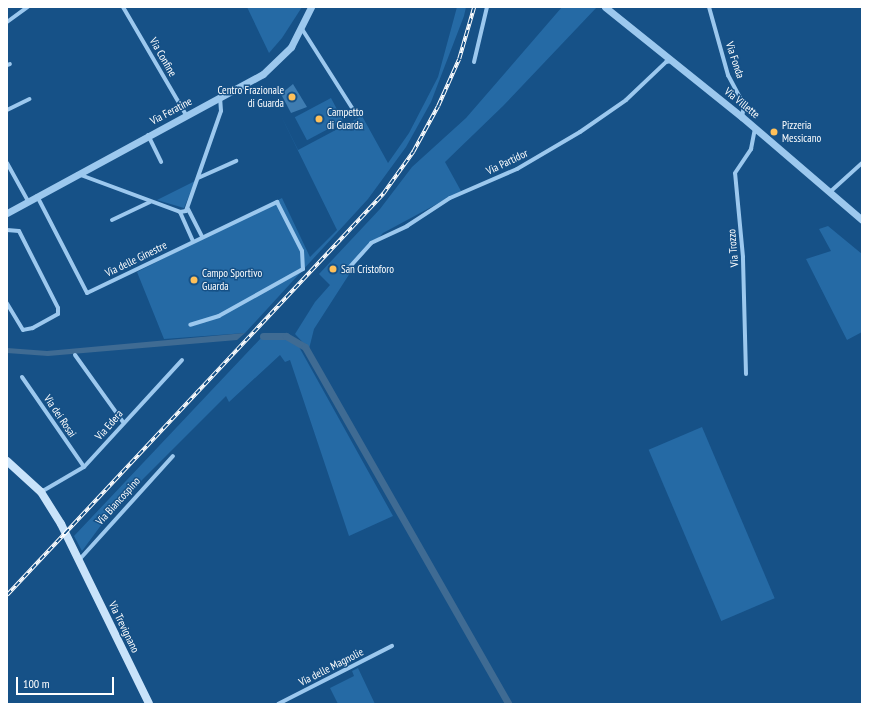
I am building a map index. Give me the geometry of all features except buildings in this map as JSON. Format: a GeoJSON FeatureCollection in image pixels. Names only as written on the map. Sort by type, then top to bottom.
{"type":"FeatureCollection","features":[{"type":"Feature","properties":{"kind":"main road","name":"Via Trevignano"},"geometry":{"type":"LineString","coordinates":[[7,461],[40,492],[79,560],[149,704]]}},
{"type":"Feature","properties":{"kind":"street"},"geometry":{"type":"LineString","coordinates":[[7,22],[28,7]]}},
{"type":"Feature","properties":{"kind":"street","name":"Via Confine"},"geometry":{"type":"LineString","coordinates":[[123,7],[186,115]]}},
{"type":"Feature","properties":{"kind":"street","name":"Via Feratine"},"geometry":{"type":"LineString","coordinates":[[7,213],[270,69],[291,47],[302,29],[311,7]]}},
{"type":"Feature","properties":{"kind":"street"},"geometry":{"type":"LineString","coordinates":[[474,62],[487,7]]}},
{"type":"Feature","properties":{"kind":"street","name":"Via Villette"},"geometry":{"type":"LineString","coordinates":[[605,7],[671,62],[742,116],[862,220]]}},
{"type":"Feature","properties":{"kind":"street","name":"Via Fonda"},"geometry":{"type":"LineString","coordinates":[[710,7],[728,75],[744,105],[742,116]]}},
{"type":"Feature","properties":{"kind":"street"},"geometry":{"type":"LineString","coordinates":[[302,29],[356,114]]}},
{"type":"Feature","properties":{"kind":"street","name":"Via Partidor"},"geometry":{"type":"LineString","coordinates":[[347,270],[372,243],[407,226],[450,198],[517,169],[580,132],[626,100],[666,62],[671,62]]}},
{"type":"Feature","properties":{"kind":"street"},"geometry":{"type":"LineString","coordinates":[[202,237],[188,209],[221,111],[220,97]]}},
{"type":"Feature","properties":{"kind":"street"},"geometry":{"type":"LineString","coordinates":[[7,110],[30,99]]}},
{"type":"Feature","properties":{"kind":"street","name":"Via Trozzo"},"geometry":{"type":"LineString","coordinates":[[746,374],[743,257],[735,173],[752,148],[755,128]]}},
{"type":"Feature","properties":{"kind":"street"},"geometry":{"type":"LineString","coordinates":[[148,135],[161,162]]}},
{"type":"Feature","properties":{"kind":"street"},"geometry":{"type":"LineString","coordinates":[[198,178],[236,161]]}},
{"type":"Feature","properties":{"kind":"street"},"geometry":{"type":"LineString","coordinates":[[7,163],[28,201]]}},
{"type":"Feature","properties":{"kind":"street"},"geometry":{"type":"LineString","coordinates":[[830,192],[862,163]]}},
{"type":"Feature","properties":{"kind":"street"},"geometry":{"type":"LineString","coordinates":[[76,174],[180,212],[188,209]]}},
{"type":"Feature","properties":{"kind":"street","name":"Via delle Ginestre"},"geometry":{"type":"LineString","coordinates":[[37,196],[87,293],[277,202],[302,251],[305,265],[294,275],[220,316],[190,325]]}},
{"type":"Feature","properties":{"kind":"street"},"geometry":{"type":"LineString","coordinates":[[112,220],[150,202]]}},
{"type":"Feature","properties":{"kind":"street"},"geometry":{"type":"LineString","coordinates":[[180,212],[193,241]]}},
{"type":"Feature","properties":{"kind":"street"},"geometry":{"type":"LineString","coordinates":[[7,230],[19,231],[58,308],[58,314],[33,328],[23,330],[7,303]]}},
{"type":"Feature","properties":{"kind":"street"},"geometry":{"type":"LineString","coordinates":[[75,355],[123,422]]}},
{"type":"Feature","properties":{"kind":"street","name":"Via Edera"},"geometry":{"type":"LineString","coordinates":[[40,492],[84,466],[123,422],[182,360]]}},
{"type":"Feature","properties":{"kind":"street","name":"Via dei Rosai"},"geometry":{"type":"LineString","coordinates":[[22,376],[84,466]]}},
{"type":"Feature","properties":{"kind":"street","name":"Via Biancospino"},"geometry":{"type":"LineString","coordinates":[[79,560],[173,456]]}},
{"type":"Feature","properties":{"kind":"street","name":"Via delle Magnolie"},"geometry":{"type":"LineString","coordinates":[[278,704],[392,646]]}},
{"type":"Feature","properties":{"kind":"shaded area"},"geometry":{"type":"Polygon","coordinates":[[[247,7],[302,7],[282,38],[269,53],[247,7]]]}},
{"type":"Feature","properties":{"kind":"shaded area"},"geometry":{"type":"Polygon","coordinates":[[[457,7],[466,7],[464,16],[431,102],[406,147],[368,199],[245,333],[164,339],[137,272],[282,198],[310,257],[337,230],[280,114],[298,150],[362,116],[388,163],[409,133],[438,77],[457,7]]]}},
{"type":"Feature","properties":{"kind":"shaded area"},"geometry":{"type":"Polygon","coordinates":[[[562,7],[597,7],[503,106],[445,162],[461,191],[383,233],[349,270],[350,273],[314,329],[309,349],[295,334],[315,302],[330,285],[319,274],[380,209],[412,167],[466,118],[562,7]]]}},
{"type":"Feature","properties":{"kind":"shaded area","name":"Campetto di Guarda"},"geometry":{"type":"Polygon","coordinates":[[[331,98],[343,121],[307,140],[295,117],[331,98]]]}},
{"type":"Feature","properties":{"kind":"shaded area"},"geometry":{"type":"Polygon","coordinates":[[[195,181],[184,208],[157,200],[195,181]]]}},
{"type":"Feature","properties":{"kind":"shaded area"},"geometry":{"type":"Polygon","coordinates":[[[828,226],[862,254],[862,332],[847,340],[806,259],[831,251],[819,229],[828,226]]]}},
{"type":"Feature","properties":{"kind":"shaded area"},"geometry":{"type":"Polygon","coordinates":[[[245,333],[237,340],[48,356],[7,353],[7,348],[47,351],[245,333]]]}},
{"type":"Feature","properties":{"kind":"shaded area"},"geometry":{"type":"Polygon","coordinates":[[[262,337],[285,338],[298,345],[393,516],[349,536],[290,360],[285,362],[280,355],[229,402],[226,396],[113,509],[82,551],[74,536],[262,337]]]}},
{"type":"Feature","properties":{"kind":"shaded area"},"geometry":{"type":"Polygon","coordinates":[[[702,427],[775,598],[721,621],[649,450],[702,427]]]}},
{"type":"Feature","properties":{"kind":"shaded area"},"geometry":{"type":"Polygon","coordinates":[[[358,668],[375,704],[338,704],[330,688],[354,676],[352,671],[358,668]]]}},
{"type":"Feature","properties":{"kind":"waterway"},"geometry":{"type":"LineString","coordinates":[[263,336],[286,336],[305,347],[509,704]]}},
{"type":"Feature","properties":{"kind":"railway"},"geometry":{"type":"LineString","coordinates":[[7,595],[383,194],[413,152],[438,106],[459,59],[474,7]]}},
{"type":"Feature","properties":{"kind":"place","name":"Centro Frazionale di Guarda"},"geometry":{"type":"Point","coordinates":[292,97]}},
{"type":"Feature","properties":{"kind":"place","name":"Campetto di Guarda"},"geometry":{"type":"Point","coordinates":[319,119]}},
{"type":"Feature","properties":{"kind":"place","name":"Pizzeria Messicano"},"geometry":{"type":"Point","coordinates":[774,132]}},
{"type":"Feature","properties":{"kind":"place","name":"San Cristoforo"},"geometry":{"type":"Point","coordinates":[333,269]}},
{"type":"Feature","properties":{"kind":"place","name":"Campo Sportivo Guarda"},"geometry":{"type":"Point","coordinates":[194,280]}}]}
